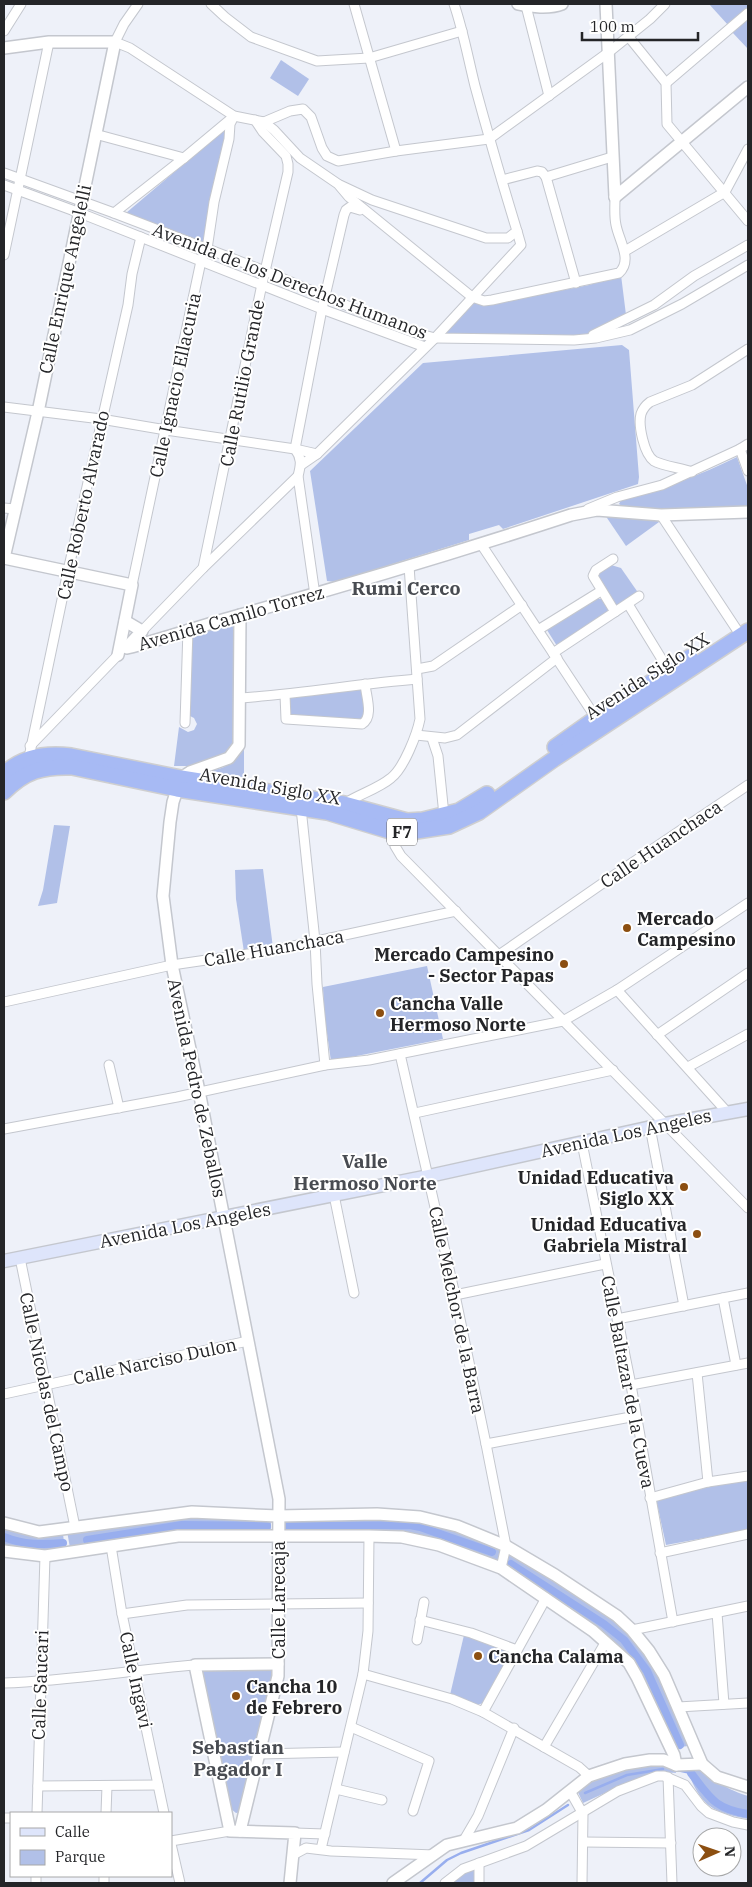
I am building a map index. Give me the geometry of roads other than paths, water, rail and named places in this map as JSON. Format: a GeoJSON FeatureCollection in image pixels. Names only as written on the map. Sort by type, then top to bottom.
{"type":"FeatureCollection","features":[{"type":"Feature","properties":{"kind":"highway","name":"Avenida Siglo XX"},"geometry":{"type":"LineString","coordinates":[[30,760],[42,768],[56,766],[72,767],[342,810],[394,825],[410,832],[433,830],[464,821],[480,812],[554,759],[669,671],[743,629]]}},
{"type":"Feature","properties":{"kind":"highway","name":"Avenida Siglo XX"},"geometry":{"type":"LineString","coordinates":[[394,825],[459,811],[476,803],[743,629]]}},
{"type":"Feature","properties":{"kind":"highway","name":"Avenida Siglo XX"},"geometry":{"type":"LineString","coordinates":[[4,774],[13,766],[30,760]]}},
{"type":"Feature","properties":{"kind":"highway","name":"Avenida Siglo XX"},"geometry":{"type":"LineString","coordinates":[[4,792],[14,783],[30,760]]}},
{"type":"Feature","properties":{"kind":"highway","name":"Avenida Siglo XX"},"geometry":{"type":"LineString","coordinates":[[179,783],[301,808],[327,812],[342,810]]}},
{"type":"Feature","properties":{"kind":"main road","name":"Avenida Los Angeles"},"geometry":{"type":"LineString","coordinates":[[4,1261],[429,1176],[665,1124],[748,1109]]}},
{"type":"Feature","properties":{"kind":"street"},"geometry":{"type":"LineString","coordinates":[[4,31],[21,4]]}},
{"type":"Feature","properties":{"kind":"street","name":"Calle Enrique Angelelli"},"geometry":{"type":"LineString","coordinates":[[4,559],[9,508],[38,412],[114,42],[138,4]]}},
{"type":"Feature","properties":{"kind":"street"},"geometry":{"type":"LineString","coordinates":[[211,4],[251,37],[317,61],[369,58],[462,31]]}},
{"type":"Feature","properties":{"kind":"street"},"geometry":{"type":"LineString","coordinates":[[354,4],[396,151]]}},
{"type":"Feature","properties":{"kind":"street"},"geometry":{"type":"LineString","coordinates":[[301,465],[317,454],[435,338],[521,244],[490,140],[454,4]]}},
{"type":"Feature","properties":{"kind":"street"},"geometry":{"type":"LineString","coordinates":[[549,96],[522,5],[557,6],[562,4]]}},
{"type":"Feature","properties":{"kind":"street"},"geometry":{"type":"LineString","coordinates":[[338,184],[349,197],[372,217],[472,297],[484,301],[576,284],[619,273],[625,264],[625,251],[616,226],[614,213],[615,197],[606,4]]}},
{"type":"Feature","properties":{"kind":"street"},"geometry":{"type":"LineString","coordinates":[[260,121],[290,111],[303,109],[311,117],[322,148],[327,156],[338,161],[396,151],[490,140],[609,52],[665,4]]}},
{"type":"Feature","properties":{"kind":"street"},"geometry":{"type":"LineString","coordinates":[[666,82],[748,13]]}},
{"type":"Feature","properties":{"kind":"street"},"geometry":{"type":"LineString","coordinates":[[628,36],[666,82],[667,124],[748,221]]}},
{"type":"Feature","properties":{"kind":"street"},"geometry":{"type":"LineString","coordinates":[[4,255],[49,42]]}},
{"type":"Feature","properties":{"kind":"street"},"geometry":{"type":"LineString","coordinates":[[4,48],[49,42],[114,42],[130,48],[234,116],[260,121],[274,130],[300,158],[338,184],[372,200],[486,238],[508,238],[517,230]]}},
{"type":"Feature","properties":{"kind":"street"},"geometry":{"type":"LineString","coordinates":[[615,197],[748,86]]}},
{"type":"Feature","properties":{"kind":"street"},"geometry":{"type":"LineString","coordinates":[[114,213],[234,116]]}},
{"type":"Feature","properties":{"kind":"street","name":"Calle Ignacio Ellacuria"},"geometry":{"type":"LineString","coordinates":[[123,652],[125,621],[132,585],[201,261],[207,250],[214,202],[229,139],[230,124],[234,116]]}},
{"type":"Feature","properties":{"kind":"street","name":"Calle Rutilio Grande"},"geometry":{"type":"LineString","coordinates":[[203,568],[288,164],[286,156],[263,132],[260,121]]}},
{"type":"Feature","properties":{"kind":"street"},"geometry":{"type":"LineString","coordinates":[[95,134],[184,158]]}},
{"type":"Feature","properties":{"kind":"street"},"geometry":{"type":"LineString","coordinates":[[625,251],[725,192],[748,150]]}},
{"type":"Feature","properties":{"kind":"street"},"geometry":{"type":"LineString","coordinates":[[546,177],[612,157]]}},
{"type":"Feature","properties":{"kind":"street"},"geometry":{"type":"LineString","coordinates":[[502,180],[536,171],[542,172],[546,177],[576,284]]}},
{"type":"Feature","properties":{"kind":"street","name":"Avenida de los Derechos Humanos"},"geometry":{"type":"LineString","coordinates":[[4,173],[141,237],[322,309],[425,347]]}},
{"type":"Feature","properties":{"kind":"street","name":"Avenida de los Derechos Humanos"},"geometry":{"type":"LineString","coordinates":[[4,185],[80,207],[114,213],[264,271],[388,323],[435,338],[556,340],[605,336],[630,330],[682,304],[748,264]]}},
{"type":"Feature","properties":{"kind":"street"},"geometry":{"type":"LineString","coordinates":[[315,595],[298,476],[301,465],[300,455],[295,448],[322,309],[346,210],[354,207],[372,217]]}},
{"type":"Feature","properties":{"kind":"street","name":"Calle Roberto Alvarado"},"geometry":{"type":"LineString","coordinates":[[30,760],[68,572],[128,305],[132,274],[141,237]]}},
{"type":"Feature","properties":{"kind":"street","name":"Avenida de los Derechos Humanos"},"geometry":{"type":"LineString","coordinates":[[586,338],[654,305],[694,276],[748,245]]}},
{"type":"Feature","properties":{"kind":"street"},"geometry":{"type":"LineString","coordinates":[[692,472],[661,464],[654,461],[649,455],[645,449],[640,417],[642,411],[645,405],[650,402],[692,385],[748,349]]}},
{"type":"Feature","properties":{"kind":"street"},"geometry":{"type":"LineString","coordinates":[[4,407],[101,419],[231,440],[295,448],[317,454]]}},
{"type":"Feature","properties":{"kind":"street","name":"Avenida Camilo Torrez"},"geometry":{"type":"LineString","coordinates":[[30,760],[123,652],[188,629],[315,595],[481,544],[571,515],[617,497],[662,485],[740,450],[748,444]]}},
{"type":"Feature","properties":{"kind":"street"},"geometry":{"type":"LineString","coordinates":[[740,450],[748,471]]}},
{"type":"Feature","properties":{"kind":"street"},"geometry":{"type":"LineString","coordinates":[[123,652],[203,568],[298,476]]}},
{"type":"Feature","properties":{"kind":"street"},"geometry":{"type":"LineString","coordinates":[[571,515],[597,510],[661,515],[748,512]]}},
{"type":"Feature","properties":{"kind":"street"},"geometry":{"type":"LineString","coordinates":[[661,515],[743,629]]}},
{"type":"Feature","properties":{"kind":"street"},"geometry":{"type":"LineString","coordinates":[[481,544],[599,723]]}},
{"type":"Feature","properties":{"kind":"street"},"geometry":{"type":"LineString","coordinates":[[4,559],[132,585]]}},
{"type":"Feature","properties":{"kind":"street"},"geometry":{"type":"LineString","coordinates":[[613,559],[594,573],[594,579],[615,612]]}},
{"type":"Feature","properties":{"kind":"street"},"geometry":{"type":"LineString","coordinates":[[342,810],[354,797],[391,779],[398,771],[416,735],[420,719],[409,566]]}},
{"type":"Feature","properties":{"kind":"street"},"geometry":{"type":"LineString","coordinates":[[538,630],[601,591]]}},
{"type":"Feature","properties":{"kind":"street"},"geometry":{"type":"LineString","coordinates":[[416,735],[445,738],[457,734],[555,656],[639,596]]}},
{"type":"Feature","properties":{"kind":"street"},"geometry":{"type":"LineString","coordinates":[[628,604],[669,671]]}},
{"type":"Feature","properties":{"kind":"street"},"geometry":{"type":"LineString","coordinates":[[417,669],[433,666],[522,605]]}},
{"type":"Feature","properties":{"kind":"street"},"geometry":{"type":"LineString","coordinates":[[179,783],[190,772],[223,761],[234,754],[239,745],[240,615]]}},
{"type":"Feature","properties":{"kind":"street"},"geometry":{"type":"LineString","coordinates":[[125,621],[142,631]]}},
{"type":"Feature","properties":{"kind":"street"},"geometry":{"type":"LineString","coordinates":[[185,723],[188,629]]}},
{"type":"Feature","properties":{"kind":"street"},"geometry":{"type":"LineString","coordinates":[[240,698],[285,695],[418,679]]}},
{"type":"Feature","properties":{"kind":"street"},"geometry":{"type":"LineString","coordinates":[[285,695],[286,719],[362,724],[368,718],[365,684]]}},
{"type":"Feature","properties":{"kind":"street"},"geometry":{"type":"LineString","coordinates":[[432,738],[438,756],[444,815]]}},
{"type":"Feature","properties":{"kind":"street","name":"Avenida Pedro de Zeballos"},"geometry":{"type":"LineString","coordinates":[[179,783],[170,822],[163,896],[172,966],[199,1091],[277,1484],[279,1499],[278,1516]]}},
{"type":"Feature","properties":{"kind":"street","name":"Calle Huanchaca"},"geometry":{"type":"LineString","coordinates":[[499,955],[635,860],[748,785]]}},
{"type":"Feature","properties":{"kind":"street"},"geometry":{"type":"LineString","coordinates":[[301,808],[315,941],[325,1065]]}},
{"type":"Feature","properties":{"kind":"street"},"geometry":{"type":"LineString","coordinates":[[394,825],[395,846],[401,856],[748,1208]]}},
{"type":"Feature","properties":{"kind":"street"},"geometry":{"type":"LineString","coordinates":[[4,1129],[119,1108],[325,1065],[369,1060],[563,1021],[617,990],[748,903]]}},
{"type":"Feature","properties":{"kind":"street","name":"Calle Huanchaca"},"geometry":{"type":"LineString","coordinates":[[4,1002],[172,966],[267,951],[456,911]]}},
{"type":"Feature","properties":{"kind":"street"},"geometry":{"type":"LineString","coordinates":[[657,1035],[748,973]]}},
{"type":"Feature","properties":{"kind":"street"},"geometry":{"type":"LineString","coordinates":[[617,990],[727,1112]]}},
{"type":"Feature","properties":{"kind":"street"},"geometry":{"type":"LineString","coordinates":[[688,1067],[748,1034]]}},
{"type":"Feature","properties":{"kind":"street","name":"Calle Melchor de la Barra"},"geometry":{"type":"LineString","coordinates":[[400,1054],[429,1176],[486,1444],[506,1546],[501,1568]]}},
{"type":"Feature","properties":{"kind":"street"},"geometry":{"type":"LineString","coordinates":[[108,1065],[119,1108]]}},
{"type":"Feature","properties":{"kind":"street"},"geometry":{"type":"LineString","coordinates":[[414,1113],[613,1070]]}},
{"type":"Feature","properties":{"kind":"street"},"geometry":{"type":"LineString","coordinates":[[650,1128],[684,1306]]}},
{"type":"Feature","properties":{"kind":"street","name":"Calle Baltazar de la Cueva"},"geometry":{"type":"LineString","coordinates":[[582,1143],[616,1319],[631,1384],[672,1622]]}},
{"type":"Feature","properties":{"kind":"street"},"geometry":{"type":"LineString","coordinates":[[334,1195],[354,1293]]}},
{"type":"Feature","properties":{"kind":"street","name":"Calle Nicolas del Campo"},"geometry":{"type":"LineString","coordinates":[[20,1258],[75,1527]]}},
{"type":"Feature","properties":{"kind":"street"},"geometry":{"type":"LineString","coordinates":[[455,1294],[605,1264]]}},
{"type":"Feature","properties":{"kind":"street"},"geometry":{"type":"LineString","coordinates":[[616,1319],[748,1293]]}},
{"type":"Feature","properties":{"kind":"street"},"geometry":{"type":"LineString","coordinates":[[724,1298],[736,1365]]}},
{"type":"Feature","properties":{"kind":"street","name":"Calle Narciso Dulon"},"geometry":{"type":"LineString","coordinates":[[4,1394],[248,1341]]}},
{"type":"Feature","properties":{"kind":"street"},"geometry":{"type":"LineString","coordinates":[[631,1384],[748,1363]]}},
{"type":"Feature","properties":{"kind":"street"},"geometry":{"type":"LineString","coordinates":[[696,1372],[708,1482]]}},
{"type":"Feature","properties":{"kind":"street"},"geometry":{"type":"LineString","coordinates":[[486,1444],[636,1416]]}},
{"type":"Feature","properties":{"kind":"street"},"geometry":{"type":"LineString","coordinates":[[650,1498],[708,1482],[748,1476]]}},
{"type":"Feature","properties":{"kind":"street"},"geometry":{"type":"LineString","coordinates":[[4,1522],[39,1532],[192,1512],[278,1516],[377,1514],[420,1517],[457,1526],[506,1546],[555,1575],[617,1616],[632,1630],[654,1659],[678,1707],[702,1764],[718,1777],[748,1787]]}},
{"type":"Feature","properties":{"kind":"street","name":"Calle Larecaja"},"geometry":{"type":"LineString","coordinates":[[235,1831],[260,1754],[278,1676],[278,1516]]}},
{"type":"Feature","properties":{"kind":"street"},"geometry":{"type":"LineString","coordinates":[[660,1553],[748,1534]]}},
{"type":"Feature","properties":{"kind":"street"},"geometry":{"type":"LineString","coordinates":[[4,1551],[45,1556],[178,1536],[369,1536],[419,1540],[439,1545],[501,1568],[593,1631],[629,1663],[671,1760]]}},
{"type":"Feature","properties":{"kind":"street"},"geometry":{"type":"LineString","coordinates":[[321,1849],[363,1674],[368,1631],[369,1536]]}},
{"type":"Feature","properties":{"kind":"street","name":"Calle Ingavi"},"geometry":{"type":"LineString","coordinates":[[111,1546],[122,1614],[164,1812]]}},
{"type":"Feature","properties":{"kind":"street","name":"Calle Saucari"},"geometry":{"type":"LineString","coordinates":[[37,1812],[45,1556]]}},
{"type":"Feature","properties":{"kind":"street"},"geometry":{"type":"LineString","coordinates":[[483,1712],[546,1598]]}},
{"type":"Feature","properties":{"kind":"street"},"geometry":{"type":"LineString","coordinates":[[417,1640],[424,1602]]}},
{"type":"Feature","properties":{"kind":"street"},"geometry":{"type":"LineString","coordinates":[[122,1614],[187,1605],[368,1603]]}},
{"type":"Feature","properties":{"kind":"street"},"geometry":{"type":"LineString","coordinates":[[632,1630],[748,1606]]}},
{"type":"Feature","properties":{"kind":"street"},"geometry":{"type":"LineString","coordinates":[[717,1612],[724,1704]]}},
{"type":"Feature","properties":{"kind":"street"},"geometry":{"type":"LineString","coordinates":[[420,1620],[471,1633],[517,1650]]}},
{"type":"Feature","properties":{"kind":"street"},"geometry":{"type":"LineString","coordinates":[[544,1747],[606,1643]]}},
{"type":"Feature","properties":{"kind":"street"},"geometry":{"type":"LineString","coordinates":[[4,1683],[40,1682],[134,1670],[195,1665],[278,1664]]}},
{"type":"Feature","properties":{"kind":"street"},"geometry":{"type":"LineString","coordinates":[[195,1665],[235,1831]]}},
{"type":"Feature","properties":{"kind":"street"},"geometry":{"type":"LineString","coordinates":[[363,1674],[452,1699],[483,1712],[514,1728],[584,1771],[589,1776]]}},
{"type":"Feature","properties":{"kind":"street"},"geometry":{"type":"LineString","coordinates":[[678,1707],[748,1703]]}},
{"type":"Feature","properties":{"kind":"street"},"geometry":{"type":"LineString","coordinates":[[351,1727],[429,1761],[412,1812]]}},
{"type":"Feature","properties":{"kind":"street"},"geometry":{"type":"LineString","coordinates":[[464,1840],[478,1816],[514,1728]]}},
{"type":"Feature","properties":{"kind":"street"},"geometry":{"type":"LineString","coordinates":[[671,1760],[696,1751]]}},
{"type":"Feature","properties":{"kind":"street"},"geometry":{"type":"LineString","coordinates":[[260,1754],[344,1752]]}},
{"type":"Feature","properties":{"kind":"street"},"geometry":{"type":"LineString","coordinates":[[393,1883],[447,1845],[517,1828],[546,1810],[589,1776],[625,1764],[671,1760],[702,1764]]}},
{"type":"Feature","properties":{"kind":"street"},"geometry":{"type":"LineString","coordinates":[[445,1883],[463,1869],[526,1846],[583,1814],[618,1791],[657,1776],[668,1777],[685,1786],[709,1813],[733,1822],[748,1825]]}},
{"type":"Feature","properties":{"kind":"street"},"geometry":{"type":"LineString","coordinates":[[668,1777],[672,1883]]}},
{"type":"Feature","properties":{"kind":"street"},"geometry":{"type":"LineString","coordinates":[[38,1786],[158,1785]]}},
{"type":"Feature","properties":{"kind":"street"},"geometry":{"type":"LineString","coordinates":[[106,1812],[107,1786]]}},
{"type":"Feature","properties":{"kind":"street"},"geometry":{"type":"LineString","coordinates":[[336,1790],[382,1800]]}},
{"type":"Feature","properties":{"kind":"street"},"geometry":{"type":"LineString","coordinates":[[570,1791],[583,1814],[582,1883]]}},
{"type":"Feature","properties":{"kind":"street"},"geometry":{"type":"LineString","coordinates":[[172,1842],[235,1831],[325,1834]]}},
{"type":"Feature","properties":{"kind":"street"},"geometry":{"type":"LineString","coordinates":[[290,1883],[295,1833]]}},
{"type":"Feature","properties":{"kind":"street"},"geometry":{"type":"LineString","coordinates":[[584,1842],[671,1843]]}},
{"type":"Feature","properties":{"kind":"street"},"geometry":{"type":"LineString","coordinates":[[172,1847],[180,1883]]}},
{"type":"Feature","properties":{"kind":"street"},"geometry":{"type":"LineString","coordinates":[[293,1855],[306,1848],[434,1854]]}},
{"type":"Feature","properties":{"kind":"street"},"geometry":{"type":"LineString","coordinates":[[479,1863],[479,1883]]}},
{"type":"Feature","properties":{"kind":"waterway"},"geometry":{"type":"LineString","coordinates":[[87,1540],[182,1525],[267,1526]]}},
{"type":"Feature","properties":{"kind":"waterway"},"geometry":{"type":"LineString","coordinates":[[288,1526],[410,1525],[492,1552]]}},
{"type":"Feature","properties":{"kind":"waterway"},"geometry":{"type":"LineString","coordinates":[[4,1537],[33,1544],[63,1543]]}},
{"type":"Feature","properties":{"kind":"waterway"},"geometry":{"type":"LineString","coordinates":[[511,1564],[604,1624],[624,1640],[647,1671],[680,1745]]}},
{"type":"Feature","properties":{"kind":"waterway"},"geometry":{"type":"LineString","coordinates":[[585,1793],[627,1775],[663,1769]]}},
{"type":"Feature","properties":{"kind":"waterway"},"geometry":{"type":"LineString","coordinates":[[677,1770],[691,1773]]}},
{"type":"Feature","properties":{"kind":"waterway"},"geometry":{"type":"LineString","coordinates":[[691,1773],[714,1801],[728,1809],[748,1814]]}},
{"type":"Feature","properties":{"kind":"waterway"},"geometry":{"type":"LineString","coordinates":[[420,1883],[447,1860],[461,1853],[529,1830],[568,1805]]}},
{"type":"Feature","properties":{"kind":"place","name":"Mercado Campesino"},"geometry":{"type":"Point","coordinates":[627,928]}},
{"type":"Feature","properties":{"kind":"place","name":"Mercado Campesino - Sector Papas"},"geometry":{"type":"Point","coordinates":[564,964]}},
{"type":"Feature","properties":{"kind":"place","name":"Cancha Valle Hermoso Norte"},"geometry":{"type":"Point","coordinates":[380,1013]}},
{"type":"Feature","properties":{"kind":"place","name":"Unidad Educativa Siglo XX"},"geometry":{"type":"Point","coordinates":[684,1187]}},
{"type":"Feature","properties":{"kind":"place","name":"Unidad Educativa Gabriela Mistral"},"geometry":{"type":"Point","coordinates":[697,1234]}},
{"type":"Feature","properties":{"kind":"place","name":"Cancha Calama"},"geometry":{"type":"Point","coordinates":[478,1656]}},
{"type":"Feature","properties":{"kind":"place","name":"Cancha 10 de Febrero"},"geometry":{"type":"Point","coordinates":[236,1696]}},
{"type":"Feature","properties":{"kind":"district","name":"Rumi Cerco"},"geometry":{"type":"Point","coordinates":[406,588]}},
{"type":"Feature","properties":{"kind":"district","name":"Valle Hermoso Norte"},"geometry":{"type":"Point","coordinates":[365,1172]}},
{"type":"Feature","properties":{"kind":"district","name":"Sebastian Pagador I"},"geometry":{"type":"Point","coordinates":[238,1758]}}]}
